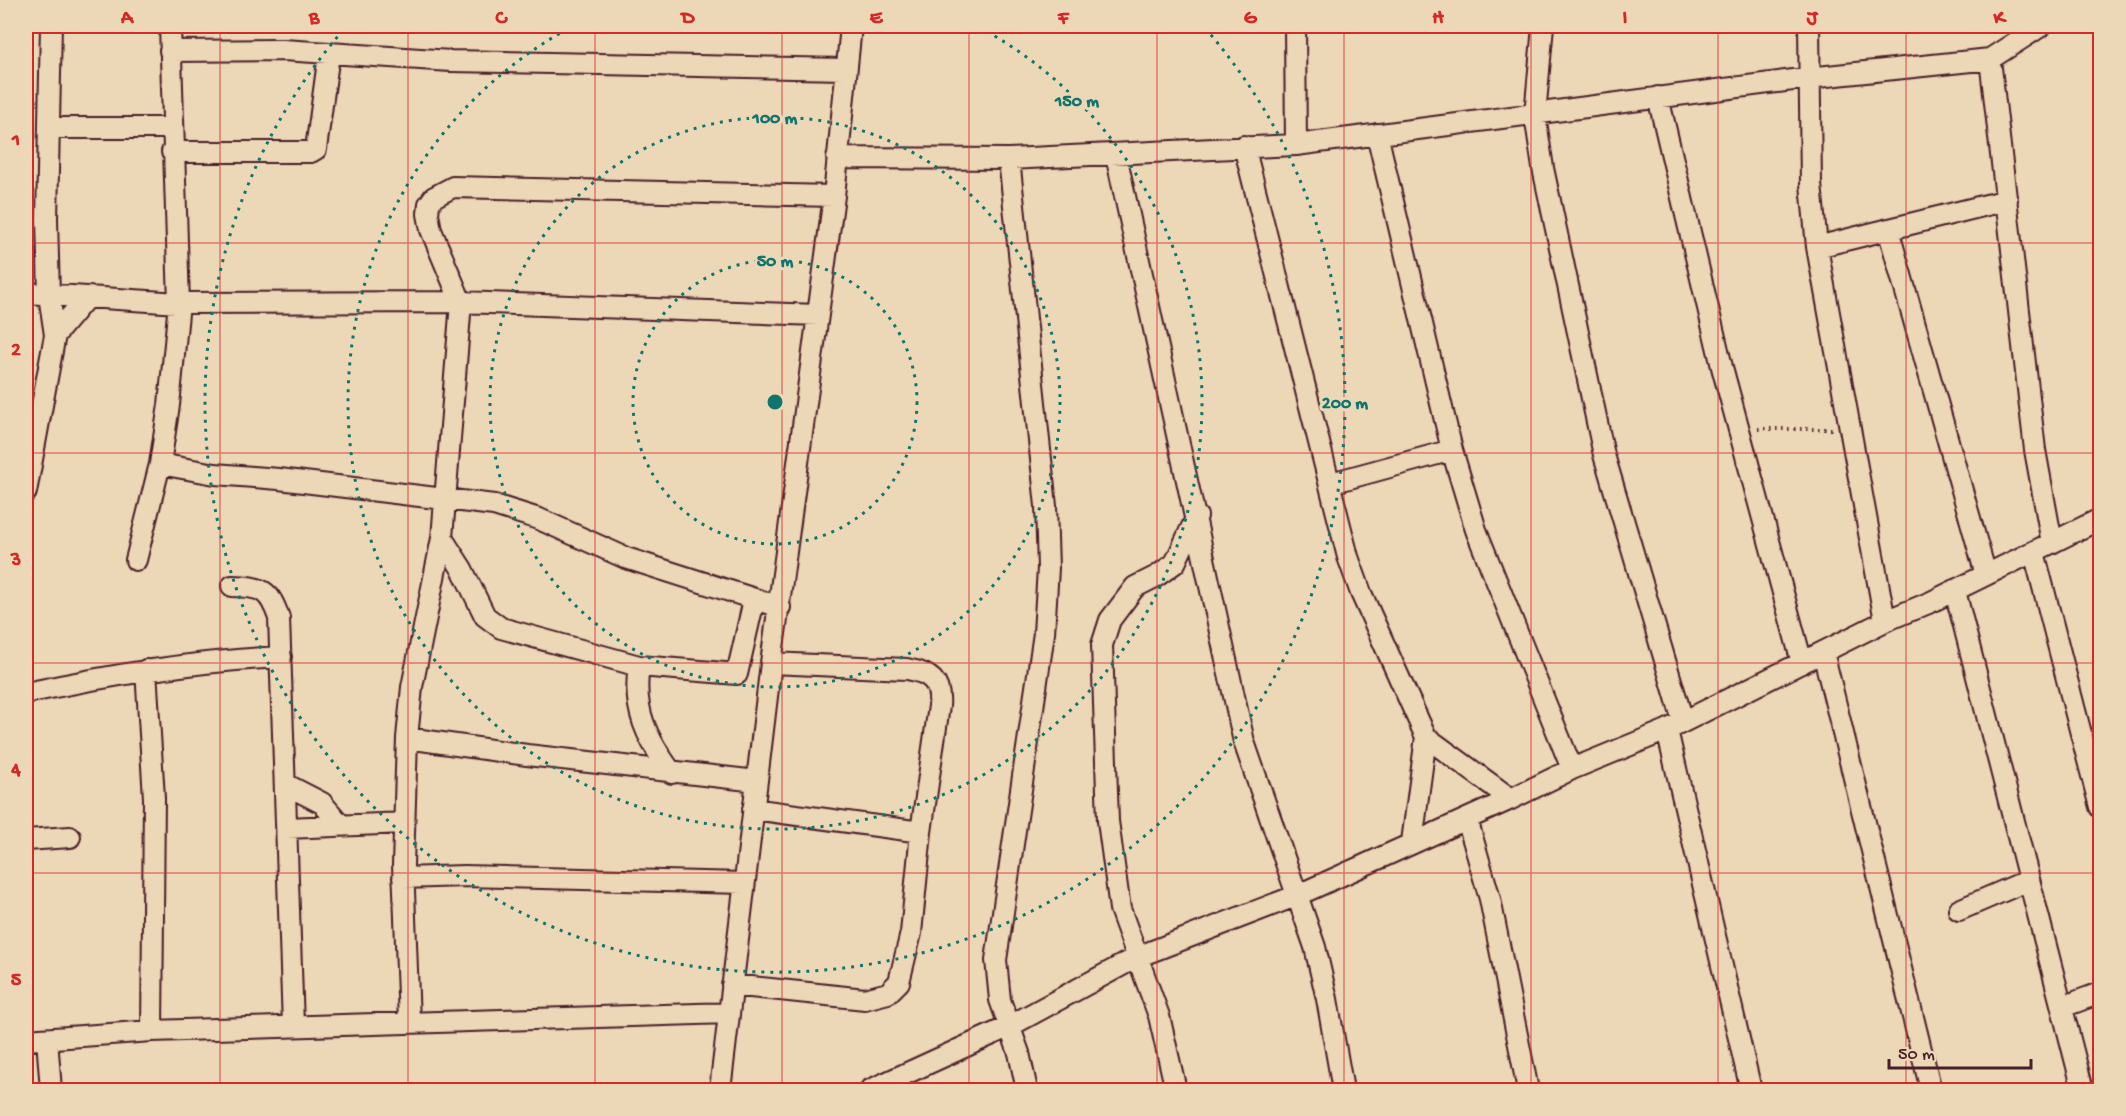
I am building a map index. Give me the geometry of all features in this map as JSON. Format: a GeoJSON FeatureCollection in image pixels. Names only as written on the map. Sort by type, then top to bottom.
{"type":"FeatureCollection","features":[{"type":"Feature","properties":{"kind":"street"},"geometry":{"type":"LineString","coordinates":[[26,492],[55,335],[49,295],[47,219],[51,26]]}},
{"type":"Feature","properties":{"kind":"street"},"geometry":{"type":"LineString","coordinates":[[136,560],[159,464],[169,405],[179,303],[172,152],[170,26]]}},
{"type":"Feature","properties":{"kind":"street"},"geometry":{"type":"LineString","coordinates":[[720,1090],[771,663],[834,196],[851,26]]}},
{"type":"Feature","properties":{"kind":"street"},"geometry":{"type":"LineString","coordinates":[[1295,26],[1296,145]]}},
{"type":"Feature","properties":{"kind":"street"},"geometry":{"type":"LineString","coordinates":[[1543,26],[1535,115],[1604,455],[1675,725],[1751,1090]]}},
{"type":"Feature","properties":{"kind":"street"},"geometry":{"type":"LineString","coordinates":[[1809,26],[1811,184],[1817,247],[1885,621]]}},
{"type":"Feature","properties":{"kind":"street"},"geometry":{"type":"LineString","coordinates":[[837,158],[1009,159],[1296,145],[1808,78],[1990,59],[2041,26]]}},
{"type":"Feature","properties":{"kind":"street"},"geometry":{"type":"LineString","coordinates":[[170,51],[283,50],[451,61],[845,69]]}},
{"type":"Feature","properties":{"kind":"street"},"geometry":{"type":"LineString","coordinates":[[172,152],[270,153],[311,152],[316,149],[329,54]]}},
{"type":"Feature","properties":{"kind":"street"},"geometry":{"type":"LineString","coordinates":[[1990,59],[2034,441],[2052,543]]}},
{"type":"Feature","properties":{"kind":"street"},"geometry":{"type":"LineString","coordinates":[[1658,97],[1739,429],[1802,663]]}},
{"type":"Feature","properties":{"kind":"street"},"geometry":{"type":"LineString","coordinates":[[50,128],[172,128]]}},
{"type":"Feature","properties":{"kind":"street"},"geometry":{"type":"LineString","coordinates":[[1377,134],[1452,450],[1476,531],[1572,769]]}},
{"type":"Feature","properties":{"kind":"street"},"geometry":{"type":"LineString","coordinates":[[1244,146],[1348,557],[1360,593],[1425,737],[1510,799]]}},
{"type":"Feature","properties":{"kind":"street"},"geometry":{"type":"LineString","coordinates":[[1116,154],[1197,516],[1244,742],[1315,947],[1328,999],[1343,1090]]}},
{"type":"Feature","properties":{"kind":"street"},"geometry":{"type":"LineString","coordinates":[[1009,159],[1046,506],[1048,568],[1044,633],[996,960],[1000,1000],[1019,1053],[1027,1090]]}},
{"type":"Feature","properties":{"kind":"street"},"geometry":{"type":"LineString","coordinates":[[409,1022],[403,878],[407,738],[412,687],[442,538],[460,302],[431,230],[429,204],[434,197],[453,187],[834,196]]}},
{"type":"Feature","properties":{"kind":"street"},"geometry":{"type":"LineString","coordinates":[[1817,247],[2007,200]]}},
{"type":"Feature","properties":{"kind":"street"},"geometry":{"type":"LineString","coordinates":[[1888,229],[1986,575]]}},
{"type":"Feature","properties":{"kind":"street"},"geometry":{"type":"LineString","coordinates":[[26,293],[179,303],[460,302],[818,315]]}},
{"type":"Feature","properties":{"kind":"street"},"geometry":{"type":"LineString","coordinates":[[55,335],[87,298]]}},
{"type":"Feature","properties":{"kind":"street"},"geometry":{"type":"LineString","coordinates":[[1331,483],[1452,450]]}},
{"type":"Feature","properties":{"kind":"street"},"geometry":{"type":"LineString","coordinates":[[159,464],[215,474],[279,478],[494,505],[538,519],[626,558],[780,607]]}},
{"type":"Feature","properties":{"kind":"street"},"geometry":{"type":"LineString","coordinates":[[1176,1090],[1159,1016],[1120,909],[1108,820],[1102,645],[1110,620],[1135,587],[1157,576],[1175,563],[1197,516]]}},
{"type":"Feature","properties":{"kind":"street"},"geometry":{"type":"LineString","coordinates":[[871,1090],[1008,1027],[1137,957],[1298,895],[1572,769],[1675,725],[1885,621],[1955,591],[2100,519]]}},
{"type":"Feature","properties":{"kind":"street"},"geometry":{"type":"LineString","coordinates":[[442,538],[462,569],[485,616],[501,628],[639,666],[737,674],[740,671],[754,600]]}},
{"type":"Feature","properties":{"kind":"street"},"geometry":{"type":"LineString","coordinates":[[2034,552],[2100,807]]}},
{"type":"Feature","properties":{"kind":"street"},"geometry":{"type":"LineString","coordinates":[[232,586],[255,586],[264,591],[271,598],[279,618],[293,1026]]}},
{"type":"Feature","properties":{"kind":"street"},"geometry":{"type":"LineString","coordinates":[[1955,591],[2083,1090]]}},
{"type":"Feature","properties":{"kind":"street"},"geometry":{"type":"LineString","coordinates":[[1823,652],[1931,1090]]}},
{"type":"Feature","properties":{"kind":"street"},"geometry":{"type":"LineString","coordinates":[[26,693],[146,670],[216,660],[281,657]]}},
{"type":"Feature","properties":{"kind":"street"},"geometry":{"type":"LineString","coordinates":[[732,985],[852,999],[874,998],[894,989],[902,975],[911,933],[921,832],[939,706],[940,696],[935,681],[924,672],[907,669],[771,663]]}},
{"type":"Feature","properties":{"kind":"street"},"geometry":{"type":"LineString","coordinates":[[639,666],[636,687],[637,708],[654,749],[672,773]]}},
{"type":"Feature","properties":{"kind":"street"},"geometry":{"type":"LineString","coordinates":[[146,670],[154,798],[152,1031]]}},
{"type":"Feature","properties":{"kind":"street"},"geometry":{"type":"LineString","coordinates":[[1412,842],[1425,737]]}},
{"type":"Feature","properties":{"kind":"street"},"geometry":{"type":"LineString","coordinates":[[407,738],[672,773],[757,781]]}},
{"type":"Feature","properties":{"kind":"street"},"geometry":{"type":"LineString","coordinates":[[285,784],[322,803],[340,824]]}},
{"type":"Feature","properties":{"kind":"street"},"geometry":{"type":"LineString","coordinates":[[753,809],[921,832]]}},
{"type":"Feature","properties":{"kind":"street"},"geometry":{"type":"LineString","coordinates":[[1467,819],[1490,899],[1528,1090]]}},
{"type":"Feature","properties":{"kind":"street"},"geometry":{"type":"LineString","coordinates":[[287,828],[404,823]]}},
{"type":"Feature","properties":{"kind":"street"},"geometry":{"type":"LineString","coordinates":[[26,840],[70,837]]}},
{"type":"Feature","properties":{"kind":"street"},"geometry":{"type":"LineString","coordinates":[[403,878],[464,876],[744,883]]}},
{"type":"Feature","properties":{"kind":"street"},"geometry":{"type":"LineString","coordinates":[[1959,910],[2029,880]]}},
{"type":"Feature","properties":{"kind":"street"},"geometry":{"type":"LineString","coordinates":[[2062,1006],[2100,993]]}},
{"type":"Feature","properties":{"kind":"street"},"geometry":{"type":"LineString","coordinates":[[26,1040],[152,1031],[729,1013]]}},
{"type":"Feature","properties":{"kind":"street"},"geometry":{"type":"LineString","coordinates":[[47,1039],[51,1090]]}},
{"type":"Feature","properties":{"kind":"path"},"geometry":{"type":"LineString","coordinates":[[1739,429],[1850,429]]}}]}
